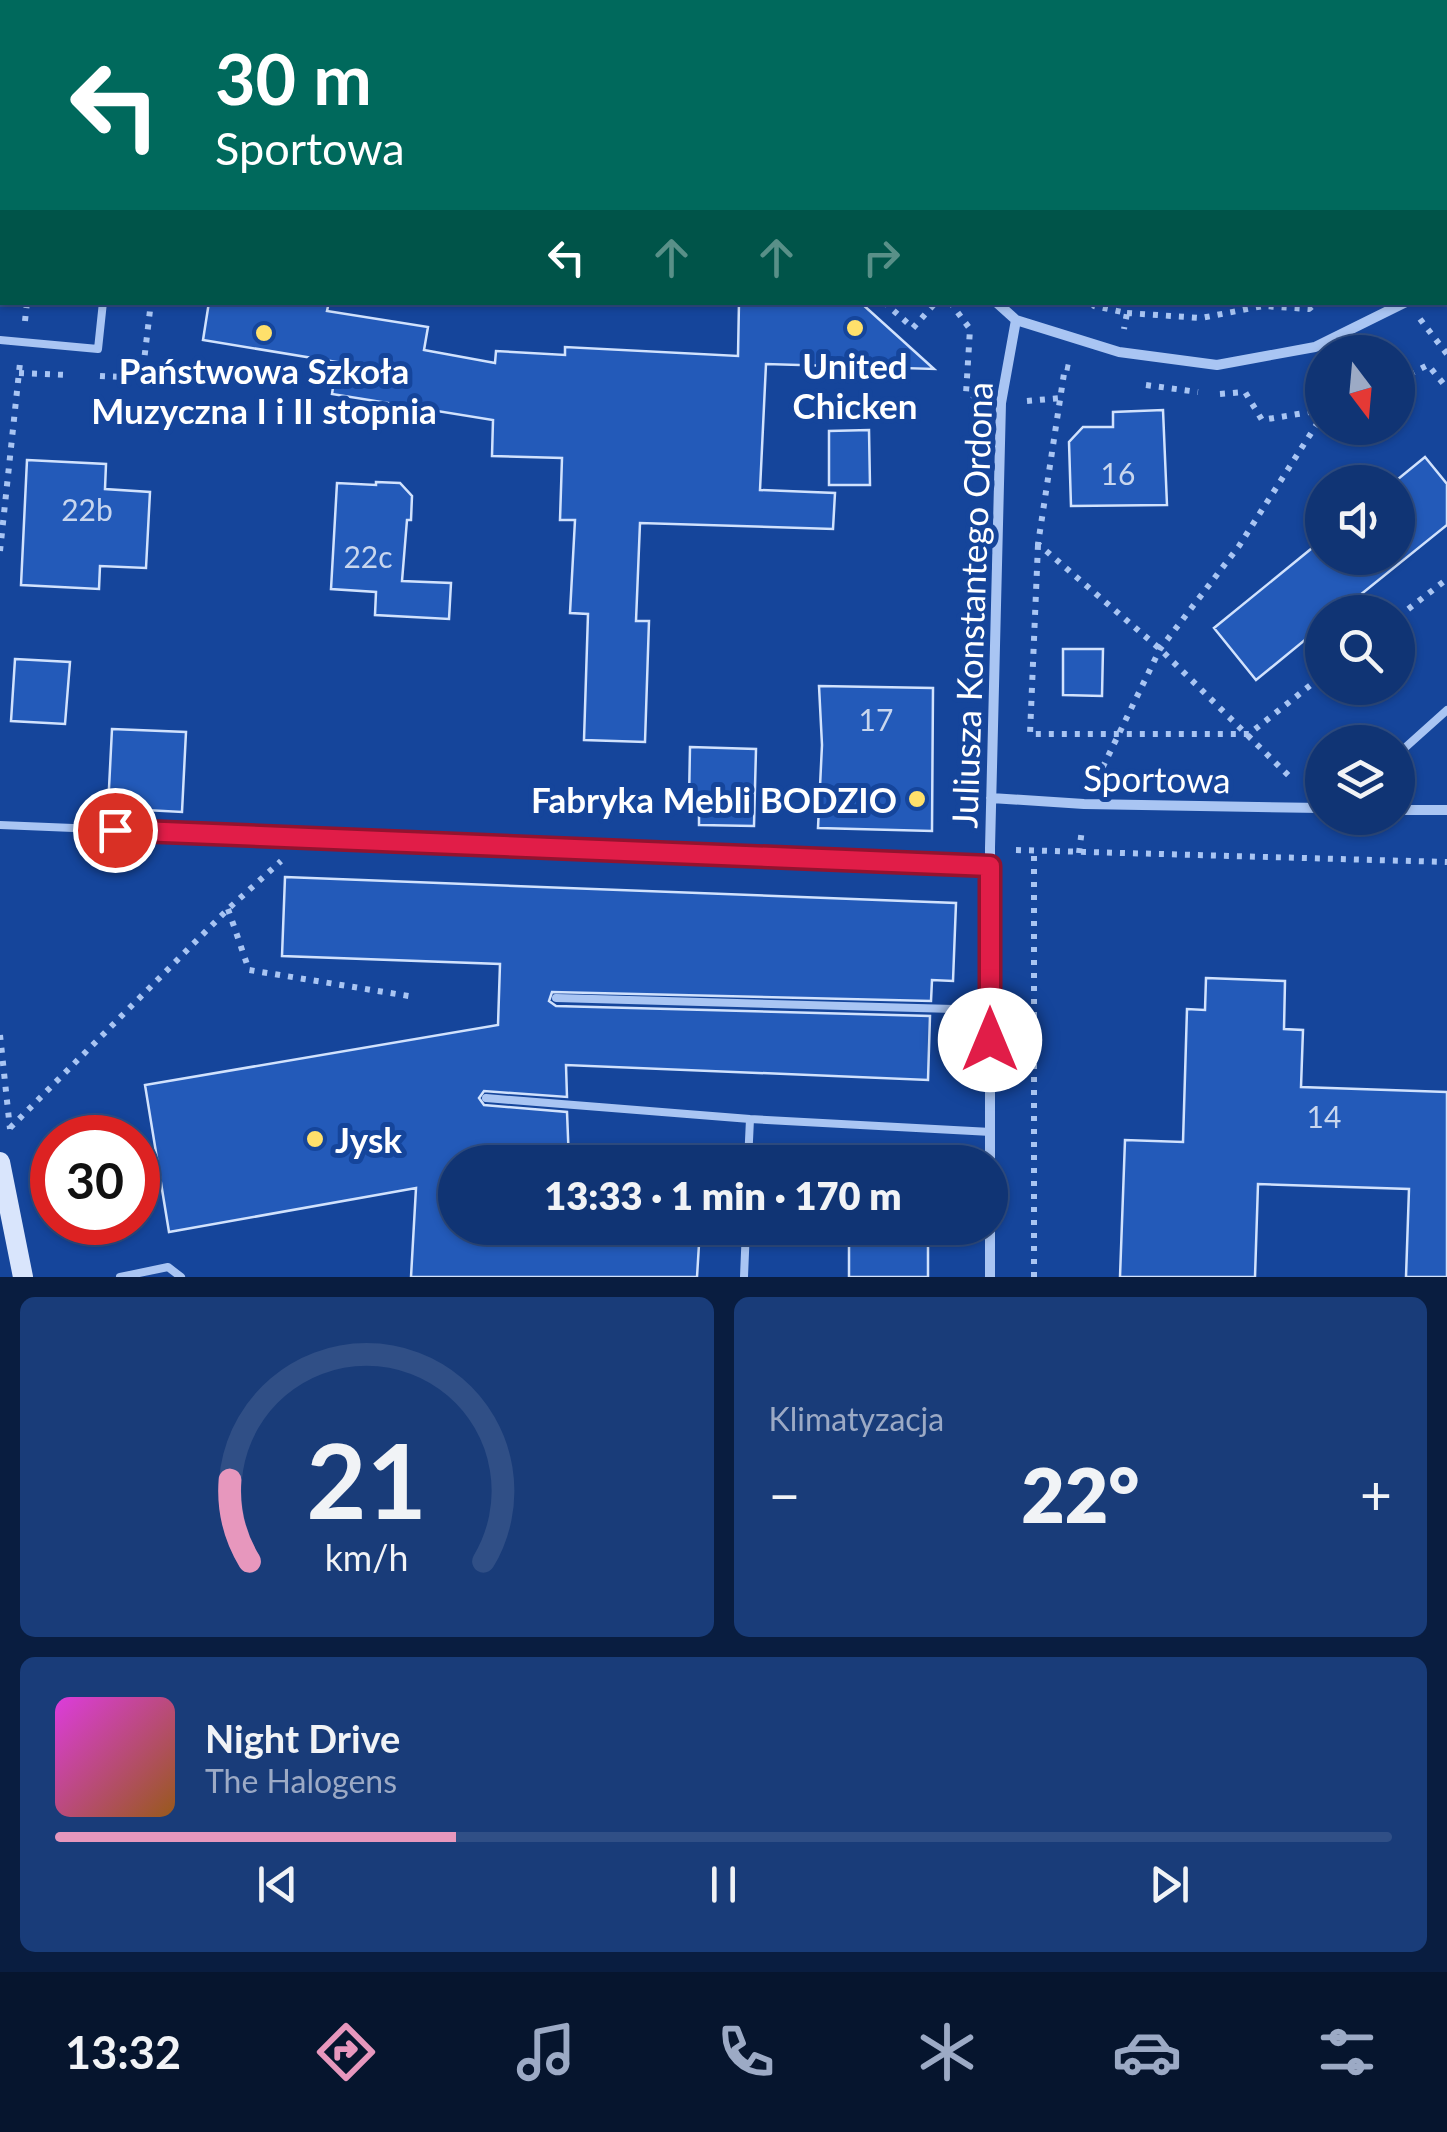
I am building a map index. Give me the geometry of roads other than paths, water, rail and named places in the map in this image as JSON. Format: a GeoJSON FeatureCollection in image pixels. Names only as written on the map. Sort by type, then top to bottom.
{"type":"FeatureCollection","features":[{"type":"Feature","properties":{"kind":"street"},"geometry":{"type":"LineString","coordinates":[[999,305],[1016,320],[1118,352],[1217,364],[1315,346],[1400,305]]}},
{"type":"Feature","properties":{"kind":"street","name":"Juliusza Konstantego Ordona"},"geometry":{"type":"LineString","coordinates":[[991,1145],[990,866],[1001,403],[1016,320]]}},
{"type":"Feature","properties":{"kind":"street","name":"Sportowa"},"geometry":{"type":"LineString","coordinates":[[991,798],[1084,804],[1305,808]]}},
{"type":"Feature","properties":{"kind":"street"},"geometry":{"type":"LineString","coordinates":[[1415,810],[1447,810]]}},
{"type":"Feature","properties":{"kind":"street"},"geometry":{"type":"LineString","coordinates":[[0,1162],[23,1277]]}},
{"type":"Feature","properties":{"kind":"street","name":"Juliusza Konstantego Ordona"},"geometry":{"type":"LineString","coordinates":[[990,1245],[990,1277]]}},
{"type":"Feature","properties":{"kind":"lane"},"geometry":{"type":"LineString","coordinates":[[0,340],[98,349],[104,305]]}},
{"type":"Feature","properties":{"kind":"lane"},"geometry":{"type":"LineString","coordinates":[[1415,739],[1447,710]]}},
{"type":"Feature","properties":{"kind":"lane"},"geometry":{"type":"LineString","coordinates":[[0,825],[990,866]]}},
{"type":"Feature","properties":{"kind":"lane"},"geometry":{"type":"LineString","coordinates":[[556,998],[990,1010]]}},
{"type":"Feature","properties":{"kind":"lane"},"geometry":{"type":"LineString","coordinates":[[486,1098],[750,1119],[991,1132]]}},
{"type":"Feature","properties":{"kind":"lane"},"geometry":{"type":"LineString","coordinates":[[749,1145],[750,1119]]}},
{"type":"Feature","properties":{"kind":"lane"},"geometry":{"type":"LineString","coordinates":[[744,1277],[745,1245]]}},
{"type":"Feature","properties":{"kind":"lane"},"geometry":{"type":"LineString","coordinates":[[120,1277],[168,1267],[181,1277]]}},
{"type":"Feature","properties":{"kind":"place","name":"United Chicken"},"geometry":{"type":"Point","coordinates":[855,328]}},
{"type":"Feature","properties":{"kind":"place","name":"Państwowa Szkoła Muzyczna I i II stopnia"},"geometry":{"type":"Point","coordinates":[264,333]}},
{"type":"Feature","properties":{"kind":"place","name":"Fabryka Mebli BODZIO"},"geometry":{"type":"Point","coordinates":[917,799]}},
{"type":"Feature","properties":{"kind":"place","name":"Jysk"},"geometry":{"type":"Point","coordinates":[315,1139]}}]}
